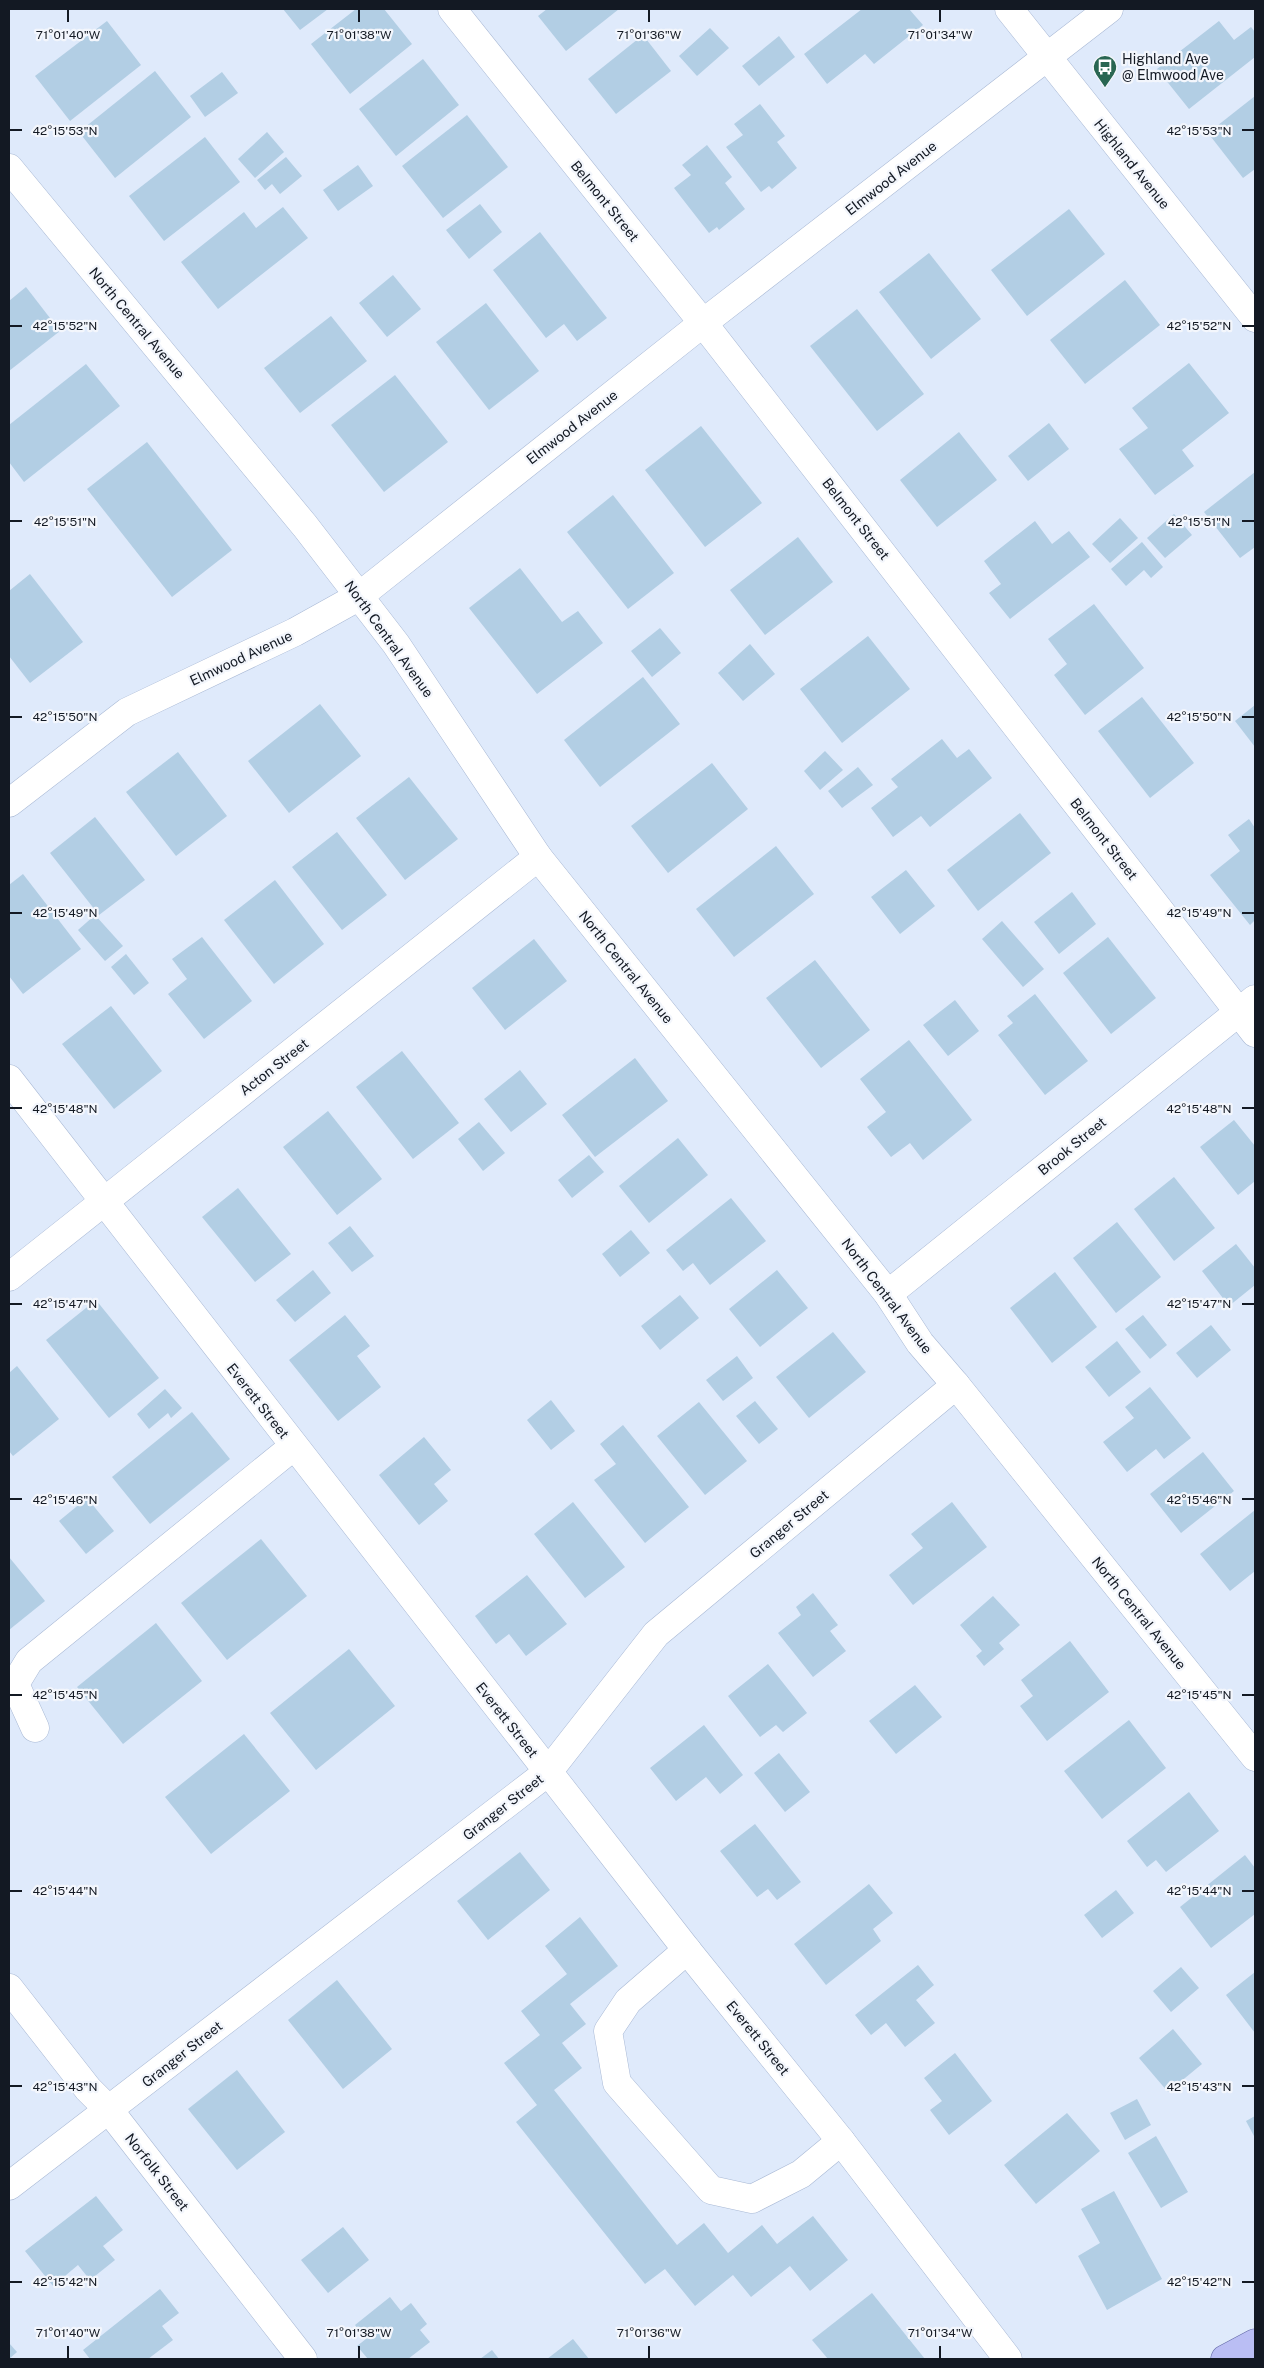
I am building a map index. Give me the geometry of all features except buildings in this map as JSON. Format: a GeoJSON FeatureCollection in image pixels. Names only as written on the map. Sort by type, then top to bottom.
{"type":"FeatureCollection","features":[{"type":"Feature","properties":{"kind":"main road"},"geometry":{"type":"LineString","coordinates":[[1225,2359],[1255,2343]]}},
{"type":"Feature","properties":{"kind":"street","name":"Belmont Street"},"geometry":{"type":"LineString","coordinates":[[452,9],[1247,1006],[1255,1033]]}},
{"type":"Feature","properties":{"kind":"street","name":"Highland Avenue"},"geometry":{"type":"LineString","coordinates":[[1009,9],[1255,318]]}},
{"type":"Feature","properties":{"kind":"street","name":"Elmwood Avenue"},"geometry":{"type":"LineString","coordinates":[[9,803],[127,712],[295,632],[358,596],[703,323],[1109,9]]}},
{"type":"Feature","properties":{"kind":"street","name":"North Central Avenue"},"geometry":{"type":"LineString","coordinates":[[9,168],[305,526],[396,644],[538,857],[888,1294],[920,1343],[956,1385],[1255,1758]]}},
{"type":"Feature","properties":{"kind":"street","name":"Acton Street"},"geometry":{"type":"LineString","coordinates":[[9,1277],[538,857]]}},
{"type":"Feature","properties":{"kind":"street","name":"Brook Street"},"geometry":{"type":"LineString","coordinates":[[888,1294],[1247,1006]]}},
{"type":"Feature","properties":{"kind":"street","name":"Everett Street"},"geometry":{"type":"LineString","coordinates":[[9,1079],[687,1950],[841,2141],[1008,2359]]}},
{"type":"Feature","properties":{"kind":"street","name":"Granger Street"},"geometry":{"type":"LineString","coordinates":[[9,2186],[548,1772],[656,1634],[956,1385]]}},
{"type":"Feature","properties":{"kind":"street"},"geometry":{"type":"LineString","coordinates":[[35,1728],[15,1684],[29,1661],[294,1446]]}},
{"type":"Feature","properties":{"kind":"street"},"geometry":{"type":"LineString","coordinates":[[687,1950],[628,2000],[608,2031],[617,2083],[711,2190],[752,2199],[801,2174],[841,2141]]}},
{"type":"Feature","properties":{"kind":"street","name":"Norfolk Street"},"geometry":{"type":"LineString","coordinates":[[9,1988],[88,2089],[109,2110],[303,2359]]}},
{"type":"Feature","properties":{"kind":"place","name":"Highland Ave @ Elmwood Ave"},"geometry":{"type":"Point","coordinates":[1105,88]}}]}
